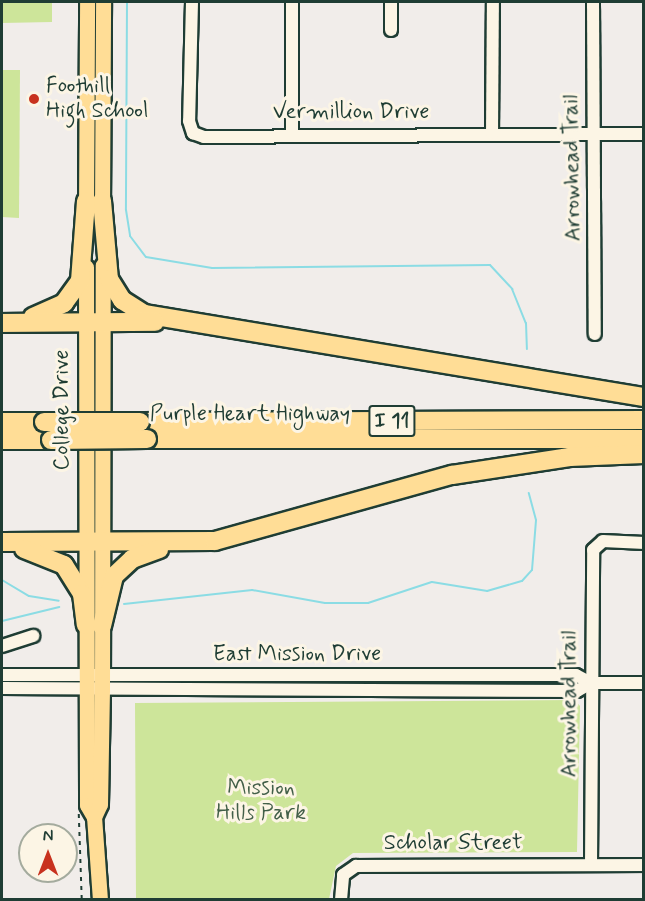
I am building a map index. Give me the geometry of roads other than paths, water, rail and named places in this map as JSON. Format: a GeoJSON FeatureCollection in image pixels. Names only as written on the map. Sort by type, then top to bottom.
{"type":"FeatureCollection","features":[{"type":"Feature","properties":{"kind":"highway"},"geometry":{"type":"LineString","coordinates":[[94,201],[106,267],[117,293],[144,314],[644,397]]}},
{"type":"Feature","properties":{"kind":"highway"},"geometry":{"type":"LineString","coordinates":[[2,322],[46,314],[76,289],[83,267],[94,201]]}},
{"type":"Feature","properties":{"kind":"highway"},"geometry":{"type":"LineString","coordinates":[[2,322],[189,322]]}},
{"type":"Feature","properties":{"kind":"highway","name":"Purple Heart Highway"},"geometry":{"type":"LineString","coordinates":[[2,422],[644,420]]}},
{"type":"Feature","properties":{"kind":"highway","name":"Purple Heart Highway"},"geometry":{"type":"LineString","coordinates":[[2,440],[644,439]]}},
{"type":"Feature","properties":{"kind":"highway"},"geometry":{"type":"LineString","coordinates":[[94,626],[106,592],[124,564],[144,552],[240,536],[452,475],[559,459],[644,454]]}},
{"type":"Feature","properties":{"kind":"highway"},"geometry":{"type":"LineString","coordinates":[[2,544],[193,543]]}},
{"type":"Feature","properties":{"kind":"highway"},"geometry":{"type":"LineString","coordinates":[[2,544],[40,551],[64,565],[78,583],[94,626]]}},
{"type":"Feature","properties":{"kind":"main road","name":"College Drive"},"geometry":{"type":"LineString","coordinates":[[87,2],[94,201],[94,682],[100,804],[94,816],[100,900]]}},
{"type":"Feature","properties":{"kind":"main road","name":"College Drive"},"geometry":{"type":"LineString","coordinates":[[94,201],[103,2]]}},
{"type":"Feature","properties":{"kind":"street","name":"Vermillion Drive"},"geometry":{"type":"LineString","coordinates":[[192,2],[193,133],[644,134]]}},
{"type":"Feature","properties":{"kind":"street"},"geometry":{"type":"LineString","coordinates":[[292,2],[292,134]]}},
{"type":"Feature","properties":{"kind":"street"},"geometry":{"type":"LineString","coordinates":[[391,2],[391,30]]}},
{"type":"Feature","properties":{"kind":"street"},"geometry":{"type":"LineString","coordinates":[[492,133],[493,2]]}},
{"type":"Feature","properties":{"kind":"street","name":"Arrowhead Trail"},"geometry":{"type":"LineString","coordinates":[[593,2],[595,334]]}},
{"type":"Feature","properties":{"kind":"street","name":"Arrowhead Trail"},"geometry":{"type":"LineString","coordinates":[[591,865],[591,684],[596,543],[644,543]]}},
{"type":"Feature","properties":{"kind":"street"},"geometry":{"type":"LineString","coordinates":[[2,646],[33,636]]}},
{"type":"Feature","properties":{"kind":"street","name":"East Mission Drive"},"geometry":{"type":"LineString","coordinates":[[2,675],[94,682],[577,691],[591,684],[644,683]]}},
{"type":"Feature","properties":{"kind":"street","name":"East Mission Drive"},"geometry":{"type":"LineString","coordinates":[[2,688],[94,682]]}},
{"type":"Feature","properties":{"kind":"street"},"geometry":{"type":"LineString","coordinates":[[591,865],[644,865]]}},
{"type":"Feature","properties":{"kind":"street","name":"Scholar Street"},"geometry":{"type":"LineString","coordinates":[[341,900],[343,875],[356,866],[591,865]]}},
{"type":"Feature","properties":{"kind":"waterway"},"geometry":{"type":"LineString","coordinates":[[127,2],[126,210],[130,236],[146,257],[212,268],[490,265],[512,289],[526,323],[527,349]]}},
{"type":"Feature","properties":{"kind":"waterway"},"geometry":{"type":"LineString","coordinates":[[124,604],[252,590],[325,603],[368,603],[432,582],[487,591],[522,581],[532,570],[536,520],[529,493]]}},
{"type":"Feature","properties":{"kind":"waterway"},"geometry":{"type":"LineString","coordinates":[[2,580],[29,596],[59,601]]}},
{"type":"Feature","properties":{"kind":"waterway"},"geometry":{"type":"LineString","coordinates":[[2,621],[59,607]]}},
{"type":"Feature","properties":{"kind":"place","name":"Foothill High School"},"geometry":{"type":"Point","coordinates":[34,99]}},
{"type":"Feature","properties":{"kind":"park label","name":"Mission Hills Park"},"geometry":{"type":"Point","coordinates":[261,800]}}]}
